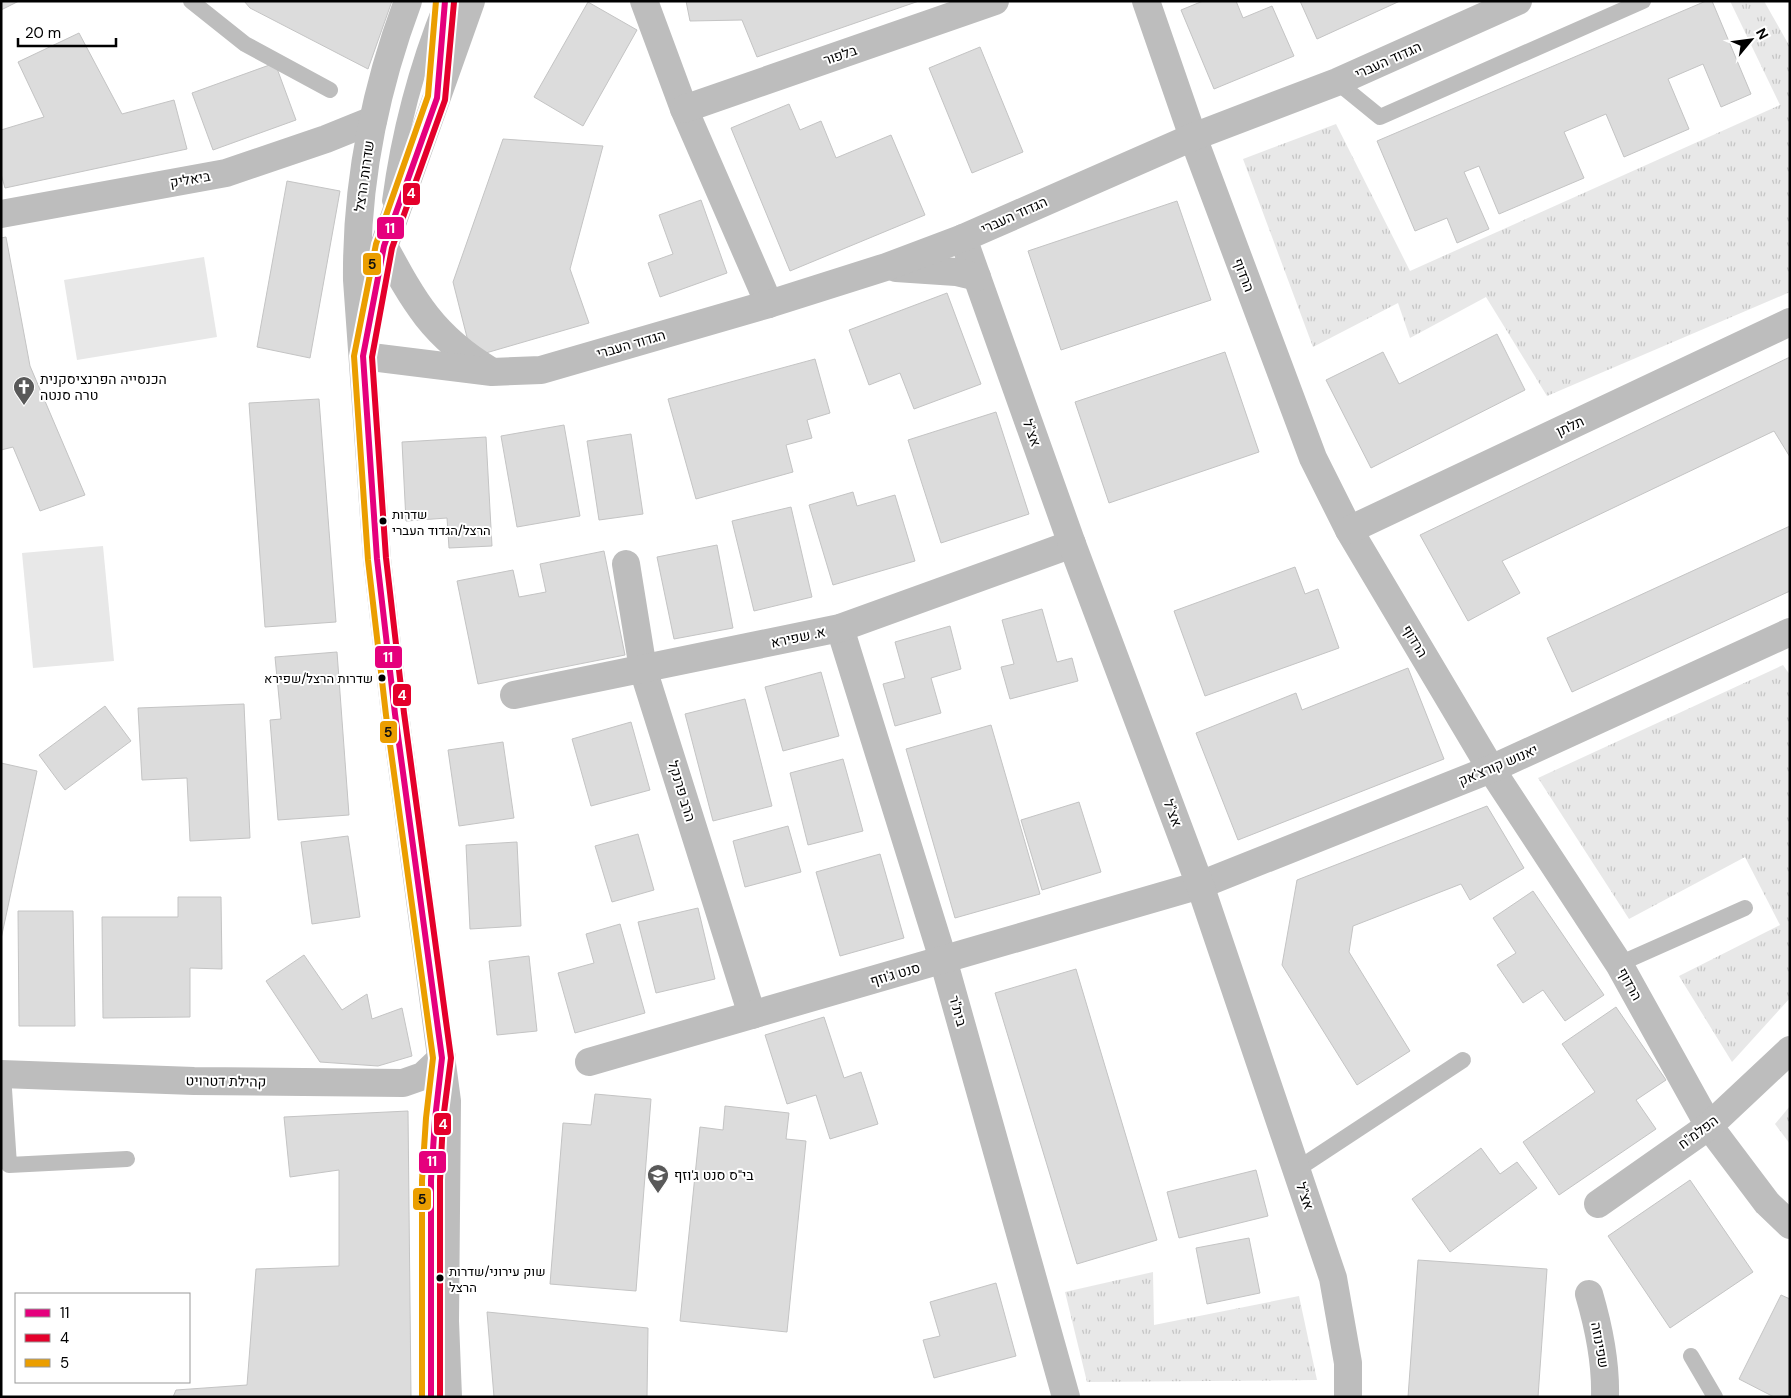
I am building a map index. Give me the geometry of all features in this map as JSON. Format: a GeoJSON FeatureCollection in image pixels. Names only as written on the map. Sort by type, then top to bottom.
{"type":"FeatureCollection","features":[{"type":"Feature","properties":{"kind":"street","name":"שדרות הרצל"},"geometry":{"type":"LineString","coordinates":[[408,1],[383,73],[360,187],[356,237],[357,280],[382,598],[395,714],[442,1058],[447,1112],[445,1321],[448,1397]]}},
{"type":"Feature","properties":{"kind":"street","name":"שדרות הרצל"},"geometry":{"type":"LineString","coordinates":[[384,246],[471,1]]}},
{"type":"Feature","properties":{"kind":"street"},"geometry":{"type":"LineString","coordinates":[[644,1],[684,109],[769,304]]}},
{"type":"Feature","properties":{"kind":"street","name":"בלפור"},"geometry":{"type":"LineString","coordinates":[[684,109],[995,1]]}},
{"type":"Feature","properties":{"kind":"street","name":"הרדוף"},"geometry":{"type":"LineString","coordinates":[[1146,1],[1193,137],[1313,458],[1349,530],[1491,769],[1619,964],[1709,1126],[1767,1203],[1790,1225]]}},
{"type":"Feature","properties":{"kind":"street","name":"הגדוד העברי"},"geometry":{"type":"LineString","coordinates":[[363,356],[492,372],[541,370],[769,304],[886,267],[963,238],[1193,137],[1337,82],[1518,1]]}},
{"type":"Feature","properties":{"kind":"street","name":"ביאליק"},"geometry":{"type":"LineString","coordinates":[[1,214],[226,172],[326,139],[373,120]]}},
{"type":"Feature","properties":{"kind":"street","name":"אצ\"ל"},"geometry":{"type":"LineString","coordinates":[[963,238],[1072,544],[1200,885],[1332,1278],[1348,1363],[1348,1397]]}},
{"type":"Feature","properties":{"kind":"street"},"geometry":{"type":"LineString","coordinates":[[384,246],[409,293],[431,324],[461,352],[492,372]]}},
{"type":"Feature","properties":{"kind":"street"},"geometry":{"type":"LineString","coordinates":[[886,267],[947,271],[977,277]]}},
{"type":"Feature","properties":{"kind":"street","name":"תלתן"},"geometry":{"type":"LineString","coordinates":[[1349,530],[1790,322]]}},
{"type":"Feature","properties":{"kind":"street","name":"א. שפירא"},"geometry":{"type":"LineString","coordinates":[[514,695],[840,628],[1072,544]]}},
{"type":"Feature","properties":{"kind":"street","name":"הרב פרנקל"},"geometry":{"type":"LineString","coordinates":[[626,564],[643,669],[752,1015]]}},
{"type":"Feature","properties":{"kind":"street","name":"בית\"ר"},"geometry":{"type":"LineString","coordinates":[[840,628],[943,959],[1066,1397]]}},
{"type":"Feature","properties":{"kind":"street","name":"יאנוש קורצ'אק"},"geometry":{"type":"LineString","coordinates":[[1200,885],[1491,769],[1790,632]]}},
{"type":"Feature","properties":{"kind":"street","name":"סנט ג'וזף"},"geometry":{"type":"LineString","coordinates":[[589,1062],[1200,885]]}},
{"type":"Feature","properties":{"kind":"street","name":"הפלמ\"ח"},"geometry":{"type":"LineString","coordinates":[[1598,1204],[1709,1126],[1790,1050]]}},
{"type":"Feature","properties":{"kind":"street","name":"קהילת דטרויט"},"geometry":{"type":"LineString","coordinates":[[2,1074],[194,1081],[403,1083],[423,1076],[442,1058]]}},
{"type":"Feature","properties":{"kind":"street","name":"שפינוזה"},"geometry":{"type":"LineString","coordinates":[[1589,1294],[1600,1336],[1605,1370],[1605,1397]]}},
{"type":"Feature","properties":{"kind":"lane"},"geometry":{"type":"LineString","coordinates":[[191,1],[245,44],[330,90]]}},
{"type":"Feature","properties":{"kind":"lane","name":"שדרות הרצל"},"geometry":{"type":"LineString","coordinates":[[437,98],[444,1]]}},
{"type":"Feature","properties":{"kind":"lane","name":"שדרות הרצל"},"geometry":{"type":"LineString","coordinates":[[363,356],[384,246],[393,177],[403,127],[420,61],[444,1]]}},
{"type":"Feature","properties":{"kind":"lane"},"geometry":{"type":"LineString","coordinates":[[1337,82],[1380,117],[1643,1]]}},
{"type":"Feature","properties":{"kind":"lane"},"geometry":{"type":"LineString","coordinates":[[1619,964],[1745,908]]}},
{"type":"Feature","properties":{"kind":"lane","name":"שדרות הרצל"},"geometry":{"type":"LineString","coordinates":[[431,1397],[429,1321],[431,1190],[435,1102],[442,1058]]}},
{"type":"Feature","properties":{"kind":"lane"},"geometry":{"type":"LineString","coordinates":[[1296,1170],[1463,1060]]}},
{"type":"Feature","properties":{"kind":"lane"},"geometry":{"type":"LineString","coordinates":[[2,1074],[9,1165],[127,1159]]}},
{"type":"Feature","properties":{"kind":"lane"},"geometry":{"type":"LineString","coordinates":[[1691,1356],[1716,1397]]}},
{"type":"Feature","properties":{"kind":"green space"},"geometry":{"type":"Polygon","coordinates":[[[1730,1],[1764,1],[1790,47],[1790,292],[1547,396],[1486,297],[1410,338],[1398,303],[1313,347],[1243,159],[1336,124],[1410,271],[1780,105],[1730,1]]]}},
{"type":"Feature","properties":{"kind":"green space"},"geometry":{"type":"Polygon","coordinates":[[[204,257],[217,337],[77,360],[64,280],[204,257]]]}},
{"type":"Feature","properties":{"kind":"green space"},"geometry":{"type":"Polygon","coordinates":[[[103,546],[114,661],[33,668],[22,553],[103,546]]]}},
{"type":"Feature","properties":{"kind":"green space"},"geometry":{"type":"Polygon","coordinates":[[[1783,665],[1790,675],[1790,998],[1732,1062],[1679,976],[1780,925],[1745,857],[1629,919],[1538,778],[1783,665]]]}},
{"type":"Feature","properties":{"kind":"green space"},"geometry":{"type":"Polygon","coordinates":[[[1790,1106],[1790,1144],[1775,1124],[1790,1106]]]}},
{"type":"Feature","properties":{"kind":"green space"},"geometry":{"type":"Polygon","coordinates":[[[1153,1272],[1154,1325],[1299,1296],[1317,1380],[1087,1382],[1065,1292],[1153,1272]]]}},
{"type":"Feature","properties":{"kind":"building"},"geometry":{"type":"Polygon","coordinates":[[[1,1],[19,1],[1,10],[1,1]]]}},
{"type":"Feature","properties":{"kind":"building"},"geometry":{"type":"Polygon","coordinates":[[[244,1],[392,1],[368,69],[250,8],[244,1]]]}},
{"type":"Feature","properties":{"kind":"building"},"geometry":{"type":"Polygon","coordinates":[[[686,1],[919,1],[757,57],[742,20],[690,21],[686,1]]]}},
{"type":"Feature","properties":{"kind":"building"},"geometry":{"type":"Polygon","coordinates":[[[1203,1],[1236,1],[1243,18],[1272,6],[1294,56],[1214,89],[1181,10],[1203,1]]]}},
{"type":"Feature","properties":{"kind":"building"},"geometry":{"type":"Polygon","coordinates":[[[1300,1],[1400,1],[1317,39],[1300,1]]]}},
{"type":"Feature","properties":{"kind":"building"},"geometry":{"type":"Polygon","coordinates":[[[1706,1],[1712,1],[1751,94],[1721,107],[1703,64],[1668,79],[1689,129],[1624,157],[1606,114],[1564,132],[1584,178],[1499,214],[1479,166],[1464,172],[1489,229],[1457,243],[1447,218],[1415,231],[1377,141],[1706,1]]]}},
{"type":"Feature","properties":{"kind":"building"},"geometry":{"type":"Polygon","coordinates":[[[588,2],[637,30],[583,126],[534,97],[588,2]]]}},
{"type":"Feature","properties":{"kind":"building"},"geometry":{"type":"Polygon","coordinates":[[[79,33],[122,114],[174,100],[187,149],[5,188],[1,174],[1,130],[44,117],[18,62],[79,33]]]}},
{"type":"Feature","properties":{"kind":"building"},"geometry":{"type":"Polygon","coordinates":[[[980,47],[1023,152],[972,173],[929,68],[980,47]]]}},
{"type":"Feature","properties":{"kind":"building"},"geometry":{"type":"Polygon","coordinates":[[[275,63],[296,120],[213,150],[192,93],[275,63]]]}},
{"type":"Feature","properties":{"kind":"building"},"geometry":{"type":"Polygon","coordinates":[[[789,104],[800,130],[821,121],[836,158],[891,135],[925,215],[790,271],[731,128],[789,104]]]}},
{"type":"Feature","properties":{"kind":"building"},"geometry":{"type":"Polygon","coordinates":[[[503,139],[603,146],[570,269],[589,323],[472,357],[453,282],[503,139]]]}},
{"type":"Feature","properties":{"kind":"building"},"geometry":{"type":"Polygon","coordinates":[[[287,181],[340,191],[310,358],[257,347],[287,181]]]}},
{"type":"Feature","properties":{"kind":"building"},"geometry":{"type":"Polygon","coordinates":[[[701,200],[727,273],[660,297],[648,263],[673,254],[659,215],[701,200]]]}},
{"type":"Feature","properties":{"kind":"building"},"geometry":{"type":"Polygon","coordinates":[[[1177,201],[1211,300],[1061,350],[1028,251],[1177,201]]]}},
{"type":"Feature","properties":{"kind":"building","name":"הכנסייה הפרנציסקנית טרה סנטה"},"geometry":{"type":"Polygon","coordinates":[[[6,237],[30,366],[85,495],[40,511],[13,447],[1,450],[1,238],[6,237]]]}},
{"type":"Feature","properties":{"kind":"building"},"geometry":{"type":"Polygon","coordinates":[[[947,293],[981,384],[914,409],[900,373],[869,385],[849,330],[947,293]]]}},
{"type":"Feature","properties":{"kind":"building"},"geometry":{"type":"Polygon","coordinates":[[[1497,334],[1525,390],[1371,468],[1326,380],[1383,352],[1399,384],[1497,334]]]}},
{"type":"Feature","properties":{"kind":"building"},"geometry":{"type":"Polygon","coordinates":[[[1225,352],[1259,452],[1109,503],[1075,402],[1225,352]]]}},
{"type":"Feature","properties":{"kind":"building"},"geometry":{"type":"Polygon","coordinates":[[[1790,357],[1790,457],[1774,431],[1502,561],[1520,593],[1468,621],[1420,535],[1790,357]]]}},
{"type":"Feature","properties":{"kind":"building"},"geometry":{"type":"Polygon","coordinates":[[[815,359],[830,413],[807,420],[812,438],[786,445],[793,472],[696,499],[668,399],[815,359]]]}},
{"type":"Feature","properties":{"kind":"building"},"geometry":{"type":"Polygon","coordinates":[[[319,399],[336,622],[265,627],[249,403],[319,399]]]}},
{"type":"Feature","properties":{"kind":"building"},"geometry":{"type":"Polygon","coordinates":[[[996,412],[1029,514],[941,543],[908,440],[996,412]]]}},
{"type":"Feature","properties":{"kind":"building"},"geometry":{"type":"Polygon","coordinates":[[[564,425],[580,516],[517,527],[501,436],[564,425]]]}},
{"type":"Feature","properties":{"kind":"building"},"geometry":{"type":"Polygon","coordinates":[[[631,434],[643,514],[599,520],[587,441],[631,434]]]}},
{"type":"Feature","properties":{"kind":"building"},"geometry":{"type":"Polygon","coordinates":[[[486,437],[492,546],[449,548],[447,518],[406,521],[402,442],[486,437]]]}},
{"type":"Feature","properties":{"kind":"building"},"geometry":{"type":"Polygon","coordinates":[[[853,492],[857,506],[895,495],[915,561],[833,585],[809,505],[853,492]]]}},
{"type":"Feature","properties":{"kind":"building"},"geometry":{"type":"Polygon","coordinates":[[[791,507],[812,597],[754,611],[732,521],[791,507]]]}},
{"type":"Feature","properties":{"kind":"building"},"geometry":{"type":"Polygon","coordinates":[[[1790,526],[1790,591],[1572,692],[1547,638],[1790,526]]]}},
{"type":"Feature","properties":{"kind":"building"},"geometry":{"type":"Polygon","coordinates":[[[717,545],[733,628],[674,639],[657,557],[717,545]]]}},
{"type":"Feature","properties":{"kind":"building"},"geometry":{"type":"Polygon","coordinates":[[[604,551],[625,655],[478,684],[457,581],[513,570],[519,597],[546,592],[540,564],[604,551]]]}},
{"type":"Feature","properties":{"kind":"building"},"geometry":{"type":"Polygon","coordinates":[[[1295,567],[1305,594],[1318,589],[1339,648],[1205,696],[1174,611],[1295,567]]]}},
{"type":"Feature","properties":{"kind":"building"},"geometry":{"type":"Polygon","coordinates":[[[1042,609],[1057,662],[1072,658],[1078,681],[1010,699],[1001,667],[1014,664],[1002,620],[1042,609]]]}},
{"type":"Feature","properties":{"kind":"building"},"geometry":{"type":"Polygon","coordinates":[[[950,626],[961,669],[931,678],[941,713],[895,726],[883,684],[905,678],[895,642],[950,626]]]}},
{"type":"Feature","properties":{"kind":"building"},"geometry":{"type":"Polygon","coordinates":[[[337,652],[349,815],[278,820],[270,720],[281,719],[275,657],[337,652]]]}},
{"type":"Feature","properties":{"kind":"building"},"geometry":{"type":"Polygon","coordinates":[[[1408,668],[1444,759],[1238,840],[1196,733],[1296,693],[1302,710],[1408,668]]]}},
{"type":"Feature","properties":{"kind":"building"},"geometry":{"type":"Polygon","coordinates":[[[821,672],[839,736],[783,751],[765,687],[821,672]]]}},
{"type":"Feature","properties":{"kind":"building"},"geometry":{"type":"Polygon","coordinates":[[[745,699],[772,806],[713,821],[685,714],[745,699]]]}},
{"type":"Feature","properties":{"kind":"building"},"geometry":{"type":"Polygon","coordinates":[[[244,704],[250,838],[190,841],[187,778],[142,780],[138,708],[244,704]]]}},
{"type":"Feature","properties":{"kind":"building"},"geometry":{"type":"Polygon","coordinates":[[[105,706],[131,741],[65,790],[39,755],[105,706]]]}},
{"type":"Feature","properties":{"kind":"building"},"geometry":{"type":"Polygon","coordinates":[[[631,722],[650,790],[591,806],[572,739],[631,722]]]}},
{"type":"Feature","properties":{"kind":"building"},"geometry":{"type":"Polygon","coordinates":[[[991,725],[1040,894],[955,918],[906,749],[991,725]]]}},
{"type":"Feature","properties":{"kind":"building"},"geometry":{"type":"Polygon","coordinates":[[[503,742],[514,818],[459,826],[448,750],[503,742]]]}},
{"type":"Feature","properties":{"kind":"building"},"geometry":{"type":"Polygon","coordinates":[[[843,759],[863,831],[808,845],[790,773],[843,759]]]}},
{"type":"Feature","properties":{"kind":"building"},"geometry":{"type":"Polygon","coordinates":[[[1,763],[37,771],[1,939],[1,763]]]}},
{"type":"Feature","properties":{"kind":"building"},"geometry":{"type":"Polygon","coordinates":[[[1079,802],[1101,872],[1042,890],[1021,820],[1079,802]]]}},
{"type":"Feature","properties":{"kind":"building"},"geometry":{"type":"Polygon","coordinates":[[[1487,806],[1524,868],[1470,900],[1461,884],[1353,926],[1349,952],[1410,1051],[1357,1085],[1282,965],[1297,880],[1487,806]]]}},
{"type":"Feature","properties":{"kind":"building"},"geometry":{"type":"Polygon","coordinates":[[[788,826],[801,872],[745,887],[733,841],[788,826]]]}},
{"type":"Feature","properties":{"kind":"building"},"geometry":{"type":"Polygon","coordinates":[[[638,834],[654,890],[612,902],[595,846],[638,834]]]}},
{"type":"Feature","properties":{"kind":"building"},"geometry":{"type":"Polygon","coordinates":[[[348,836],[360,917],[312,924],[301,842],[348,836]]]}},
{"type":"Feature","properties":{"kind":"building"},"geometry":{"type":"Polygon","coordinates":[[[517,842],[521,926],[470,929],[466,845],[517,842]]]}},
{"type":"Feature","properties":{"kind":"building"},"geometry":{"type":"Polygon","coordinates":[[[880,854],[904,938],[840,956],[816,872],[880,854]]]}},
{"type":"Feature","properties":{"kind":"building"},"geometry":{"type":"Polygon","coordinates":[[[1533,891],[1604,995],[1565,1021],[1543,990],[1523,1003],[1497,965],[1516,953],[1493,918],[1533,891]]]}},
{"type":"Feature","properties":{"kind":"building"},"geometry":{"type":"Polygon","coordinates":[[[178,897],[221,897],[222,969],[190,968],[190,1017],[103,1018],[102,917],[178,917],[178,897]]]}},
{"type":"Feature","properties":{"kind":"building"},"geometry":{"type":"Polygon","coordinates":[[[698,908],[715,979],[656,993],[638,922],[698,908]]]}},
{"type":"Feature","properties":{"kind":"building"},"geometry":{"type":"Polygon","coordinates":[[[18,911],[73,911],[75,1026],[19,1026],[18,911]]]}},
{"type":"Feature","properties":{"kind":"building"},"geometry":{"type":"Polygon","coordinates":[[[620,924],[645,1013],[575,1033],[558,973],[594,963],[586,934],[620,924]]]}},
{"type":"Feature","properties":{"kind":"building"},"geometry":{"type":"Polygon","coordinates":[[[304,955],[342,1010],[367,994],[372,1019],[402,1008],[412,1056],[378,1066],[320,1062],[266,981],[304,955]]]}},
{"type":"Feature","properties":{"kind":"building"},"geometry":{"type":"Polygon","coordinates":[[[529,956],[537,1031],[497,1035],[489,961],[529,956]]]}},
{"type":"Feature","properties":{"kind":"building"},"geometry":{"type":"Polygon","coordinates":[[[1076,969],[1157,1240],[1077,1264],[995,993],[1076,969]]]}},
{"type":"Feature","properties":{"kind":"building"},"geometry":{"type":"Polygon","coordinates":[[[1616,1007],[1666,1080],[1636,1100],[1656,1129],[1559,1195],[1523,1142],[1595,1092],[1562,1044],[1616,1007]]]}},
{"type":"Feature","properties":{"kind":"building"},"geometry":{"type":"Polygon","coordinates":[[[824,1017],[844,1078],[861,1072],[878,1124],[830,1139],[816,1095],[787,1104],[765,1035],[824,1017]]]}},
{"type":"Feature","properties":{"kind":"building"},"geometry":{"type":"Polygon","coordinates":[[[595,1094],[651,1099],[636,1291],[550,1284],[563,1123],[591,1125],[595,1094]]]}},
{"type":"Feature","properties":{"kind":"building"},"geometry":{"type":"Polygon","coordinates":[[[725,1106],[789,1113],[786,1139],[806,1141],[787,1332],[680,1321],[700,1127],[723,1130],[725,1106]]]}},
{"type":"Feature","properties":{"kind":"building"},"geometry":{"type":"Polygon","coordinates":[[[408,1111],[411,1397],[173,1397],[176,1390],[247,1385],[256,1269],[339,1266],[339,1170],[290,1177],[284,1117],[408,1111]]]}},
{"type":"Feature","properties":{"kind":"building"},"geometry":{"type":"Polygon","coordinates":[[[1481,1148],[1500,1174],[1517,1162],[1537,1188],[1450,1252],[1412,1199],[1481,1148]]]}},
{"type":"Feature","properties":{"kind":"building"},"geometry":{"type":"Polygon","coordinates":[[[1256,1170],[1268,1216],[1179,1238],[1167,1192],[1256,1170]]]}},
{"type":"Feature","properties":{"kind":"building"},"geometry":{"type":"Polygon","coordinates":[[[1690,1180],[1753,1272],[1670,1328],[1608,1236],[1690,1180]]]}},
{"type":"Feature","properties":{"kind":"building"},"geometry":{"type":"Polygon","coordinates":[[[1249,1238],[1260,1293],[1207,1304],[1196,1248],[1249,1238]]]}},
{"type":"Feature","properties":{"kind":"building"},"geometry":{"type":"Polygon","coordinates":[[[1418,1260],[1547,1269],[1538,1397],[1408,1397],[1418,1260]]]}},
{"type":"Feature","properties":{"kind":"building"},"geometry":{"type":"Polygon","coordinates":[[[996,1283],[1016,1356],[934,1378],[923,1340],[940,1336],[930,1302],[996,1283]]]}},
{"type":"Feature","properties":{"kind":"building"},"geometry":{"type":"Polygon","coordinates":[[[1781,1295],[1790,1299],[1790,1397],[1774,1397],[1739,1379],[1781,1295]]]}},
{"type":"Feature","properties":{"kind":"building"},"geometry":{"type":"Polygon","coordinates":[[[487,1312],[648,1328],[647,1397],[494,1397],[487,1312]]]}},
{"type":"Feature","properties":{"kind":"transit line","name":"5"},"geometry":{"type":"LineString","coordinates":[[422,1397],[422,1180],[426,1118],[433,1058],[386,715],[368,560],[354,356],[376,244],[428,96],[436,1]]}},
{"type":"Feature","properties":{"kind":"transit line","name":"11"},"geometry":{"type":"LineString","coordinates":[[431,1397],[431,1180],[442,1058],[395,714],[377,559],[363,356],[384,246],[437,98],[445,1]]}},
{"type":"Feature","properties":{"kind":"transit line","name":"4"},"geometry":{"type":"LineString","coordinates":[[440,1397],[440,1180],[443,1120],[451,1058],[404,713],[386,558],[372,357],[392,248],[445,100],[454,2]]}},
{"type":"Feature","properties":{"kind":"place","name":"הכנסייה הפרנציסקנית טרה סנטה"},"geometry":{"type":"Point","coordinates":[24,406]}},
{"type":"Feature","properties":{"kind":"place","name":"שדרות הרצל/הגדוד העברי"},"geometry":{"type":"Point","coordinates":[383,521]}},
{"type":"Feature","properties":{"kind":"place","name":"שדרות הרצל/שפירא"},"geometry":{"type":"Point","coordinates":[382,678]}},
{"type":"Feature","properties":{"kind":"place","name":"בי\"ס סנט ג'וזף"},"geometry":{"type":"Point","coordinates":[658,1194]}},
{"type":"Feature","properties":{"kind":"place","name":"שוק עירוני/שדרות הרצל"},"geometry":{"type":"Point","coordinates":[440,1278]}}]}
